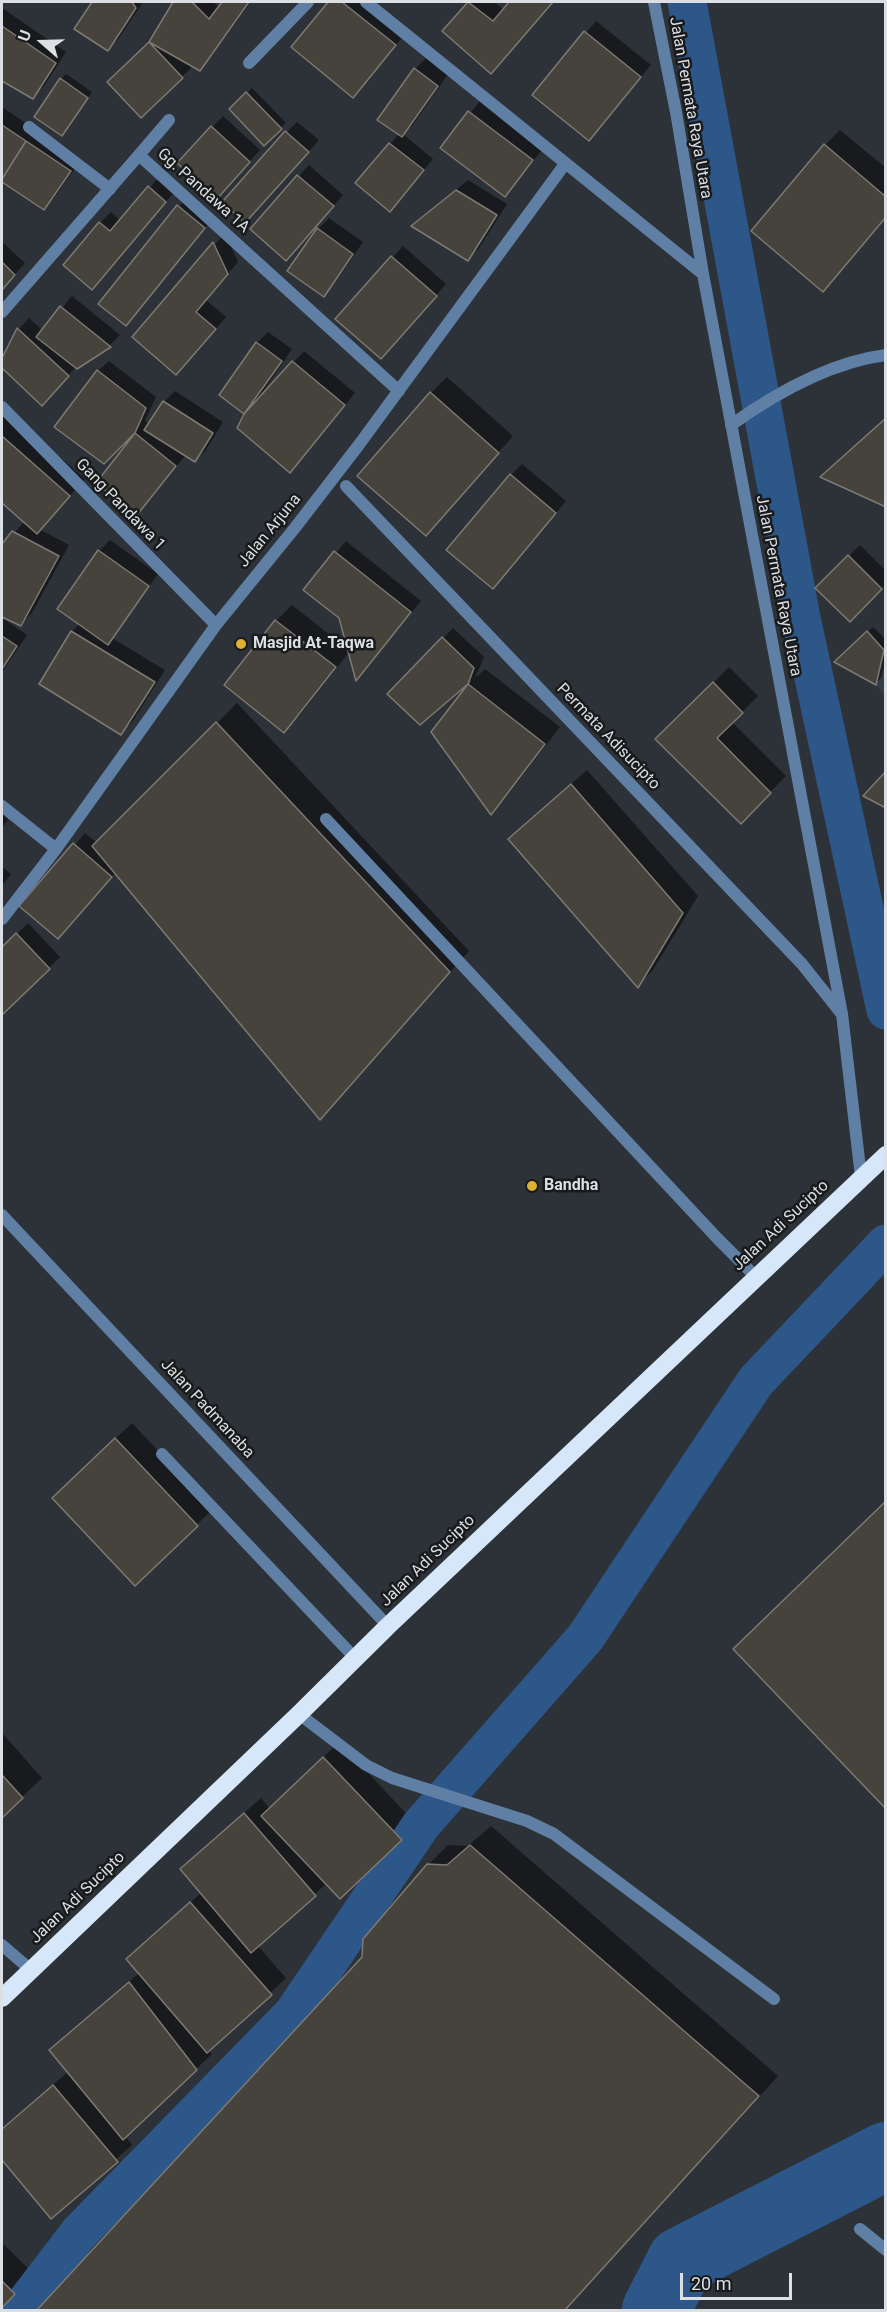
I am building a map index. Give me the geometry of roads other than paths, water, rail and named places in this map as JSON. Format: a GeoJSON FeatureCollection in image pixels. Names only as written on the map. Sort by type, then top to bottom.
{"type":"FeatureCollection","features":[{"type":"Feature","properties":{"kind":"highway","name":"Jalan Adi Sucipto"},"geometry":{"type":"LineString","coordinates":[[2,1998],[388,1626],[885,1155]]}},
{"type":"Feature","properties":{"kind":"street"},"geometry":{"type":"LineString","coordinates":[[249,63],[308,2]]}},
{"type":"Feature","properties":{"kind":"street"},"geometry":{"type":"LineString","coordinates":[[366,2],[703,274]]}},
{"type":"Feature","properties":{"kind":"street","name":"Jalan Permata Raya Utara"},"geometry":{"type":"LineString","coordinates":[[654,2],[842,1014],[861,1177]]}},
{"type":"Feature","properties":{"kind":"street"},"geometry":{"type":"LineString","coordinates":[[139,155],[169,120]]}},
{"type":"Feature","properties":{"kind":"street"},"geometry":{"type":"LineString","coordinates":[[29,127],[110,189]]}},
{"type":"Feature","properties":{"kind":"street","name":"Gg. Pandawa 1A"},"geometry":{"type":"LineString","coordinates":[[2,312],[139,155],[399,391]]}},
{"type":"Feature","properties":{"kind":"street","name":"Jalan Arjuna"},"geometry":{"type":"LineString","coordinates":[[2,919],[56,849],[216,625],[294,529],[399,391],[565,164]]}},
{"type":"Feature","properties":{"kind":"street"},"geometry":{"type":"LineString","coordinates":[[731,425],[785,390],[860,358],[885,355]]}},
{"type":"Feature","properties":{"kind":"street","name":"Gang Pandawa 1"},"geometry":{"type":"LineString","coordinates":[[2,407],[216,625]]}},
{"type":"Feature","properties":{"kind":"street","name":"Permata Adisucipto"},"geometry":{"type":"LineString","coordinates":[[346,486],[802,964],[842,1014]]}},
{"type":"Feature","properties":{"kind":"street"},"geometry":{"type":"LineString","coordinates":[[2,806],[56,849]]}},
{"type":"Feature","properties":{"kind":"street"},"geometry":{"type":"LineString","coordinates":[[326,819],[756,1277]]}},
{"type":"Feature","properties":{"kind":"street","name":"Jalan Padmanaba"},"geometry":{"type":"LineString","coordinates":[[2,1215],[388,1626]]}},
{"type":"Feature","properties":{"kind":"street"},"geometry":{"type":"LineString","coordinates":[[162,1454],[356,1658]]}},
{"type":"Feature","properties":{"kind":"street"},"geometry":{"type":"LineString","coordinates":[[299,1714],[366,1765],[392,1778],[527,1821],[554,1834],[774,1999]]}},
{"type":"Feature","properties":{"kind":"street"},"geometry":{"type":"LineString","coordinates":[[2,1945],[31,1970]]}},
{"type":"Feature","properties":{"kind":"street"},"geometry":{"type":"LineString","coordinates":[[860,2229],[885,2250]]}},
{"type":"Feature","properties":{"kind":"waterway"},"geometry":{"type":"LineString","coordinates":[[687,2],[801,618],[886,1010]]}},
{"type":"Feature","properties":{"kind":"waterway"},"geometry":{"type":"LineString","coordinates":[[20,2310],[79,2233],[293,2014],[421,1825],[585,1638],[756,1381],[886,1244]]}},
{"type":"Feature","properties":{"kind":"waterway"},"geometry":{"type":"LineString","coordinates":[[656,2310],[681,2261],[886,2156]]}},
{"type":"Feature","properties":{"kind":"place","name":"Masjid At-Taqwa"},"geometry":{"type":"Point","coordinates":[241,644]}},
{"type":"Feature","properties":{"kind":"place","name":"Bandha"},"geometry":{"type":"Point","coordinates":[532,1186]}}]}
